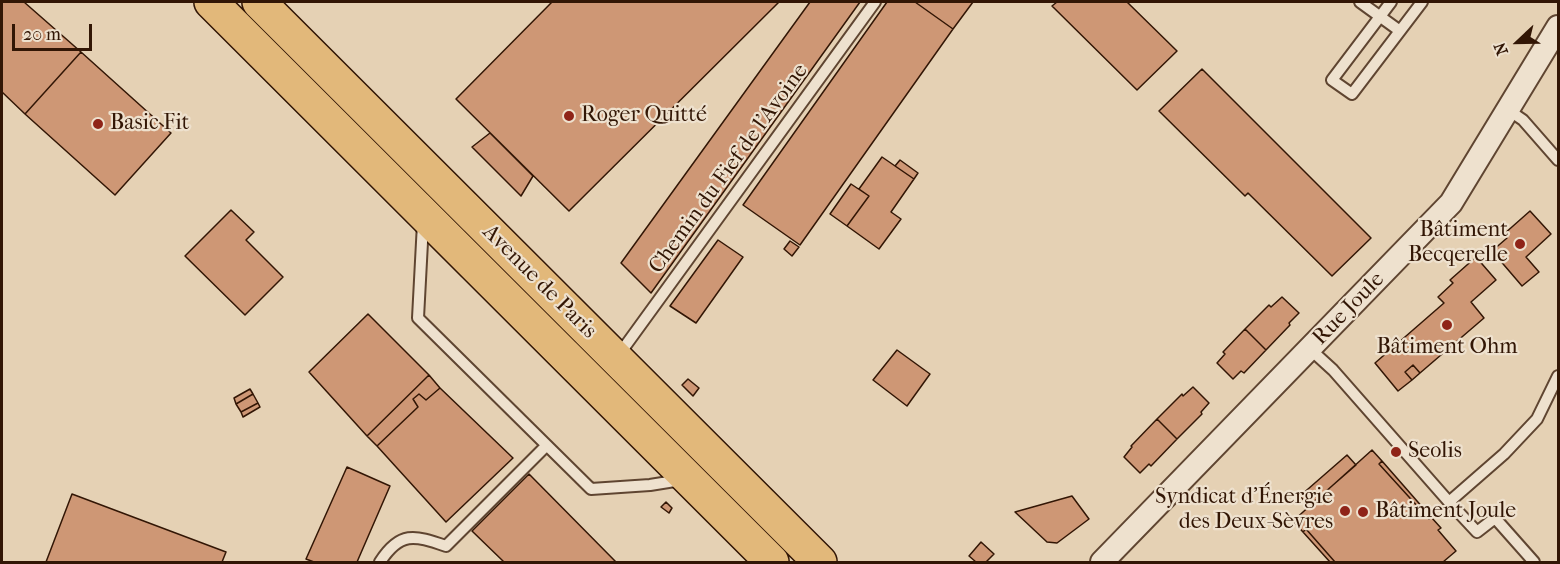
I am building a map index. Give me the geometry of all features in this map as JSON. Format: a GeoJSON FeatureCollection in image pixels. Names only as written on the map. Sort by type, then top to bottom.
{"type":"FeatureCollection","features":[{"type":"Feature","properties":{"kind":"main road","name":"Avenue de Paris"},"geometry":{"type":"LineString","coordinates":[[211,2],[772,562]]}},
{"type":"Feature","properties":{"kind":"main road","name":"Avenue de Paris"},"geometry":{"type":"LineString","coordinates":[[259,2],[820,562]]}},
{"type":"Feature","properties":{"kind":"street","name":"Rue Joule"},"geometry":{"type":"LineString","coordinates":[[1102,562],[1451,203],[1558,27]]}},
{"type":"Feature","properties":{"kind":"lane","name":"Chemin du Fief de l'Avoine"},"geometry":{"type":"LineString","coordinates":[[615,359],[875,2]]}},
{"type":"Feature","properties":{"kind":"lane"},"geometry":{"type":"LineString","coordinates":[[1360,2],[1400,31]]}},
{"type":"Feature","properties":{"kind":"lane"},"geometry":{"type":"LineString","coordinates":[[1391,2],[1332,80],[1352,94],[1422,2]]}},
{"type":"Feature","properties":{"kind":"lane"},"geometry":{"type":"LineString","coordinates":[[1507,109],[1522,120],[1558,160]]}},
{"type":"Feature","properties":{"kind":"lane"},"geometry":{"type":"LineString","coordinates":[[424,214],[418,318],[591,489],[650,485],[689,479]]}},
{"type":"Feature","properties":{"kind":"lane"},"geometry":{"type":"LineString","coordinates":[[1310,349],[1333,370],[1478,532],[1495,518],[1534,562]]}},
{"type":"Feature","properties":{"kind":"lane"},"geometry":{"type":"LineString","coordinates":[[1449,502],[1504,454],[1537,419],[1558,376]]}},
{"type":"Feature","properties":{"kind":"lane"},"geometry":{"type":"LineString","coordinates":[[380,562],[397,541],[408,537],[421,538],[446,546],[546,446]]}},
{"type":"Feature","properties":{"kind":"building"},"geometry":{"type":"Polygon","coordinates":[[[2,2],[24,2],[81,52],[25,114],[2,92],[2,2]]]}},
{"type":"Feature","properties":{"kind":"building","name":"Roger Quitté"},"geometry":{"type":"Polygon","coordinates":[[[552,2],[779,2],[569,211],[456,99],[552,2]]]}},
{"type":"Feature","properties":{"kind":"building"},"geometry":{"type":"Polygon","coordinates":[[[810,2],[860,2],[651,293],[621,263],[810,2]]]}},
{"type":"Feature","properties":{"kind":"building"},"geometry":{"type":"Polygon","coordinates":[[[887,2],[915,2],[953,29],[800,245],[743,205],[887,2]]]}},
{"type":"Feature","properties":{"kind":"building"},"geometry":{"type":"Polygon","coordinates":[[[915,2],[973,2],[953,29],[915,2]]]}},
{"type":"Feature","properties":{"kind":"building"},"geometry":{"type":"Polygon","coordinates":[[[1057,2],[1127,2],[1177,51],[1137,90],[1052,6],[1057,2]]]}},
{"type":"Feature","properties":{"kind":"building","name":"Basic Fit"},"geometry":{"type":"Polygon","coordinates":[[[81,52],[171,133],[115,195],[25,114],[81,52]]]}},
{"type":"Feature","properties":{"kind":"building"},"geometry":{"type":"Polygon","coordinates":[[[1202,69],[1371,238],[1332,276],[1248,193],[1245,196],[1159,111],[1202,69]]]}},
{"type":"Feature","properties":{"kind":"building"},"geometry":{"type":"Polygon","coordinates":[[[490,133],[533,176],[521,196],[472,147],[490,133]]]}},
{"type":"Feature","properties":{"kind":"building"},"geometry":{"type":"Polygon","coordinates":[[[882,157],[914,179],[891,212],[901,219],[879,249],[847,226],[869,196],[859,189],[882,157]]]}},
{"type":"Feature","properties":{"kind":"building"},"geometry":{"type":"Polygon","coordinates":[[[900,160],[918,173],[914,179],[895,166],[900,160]]]}},
{"type":"Feature","properties":{"kind":"building"},"geometry":{"type":"Polygon","coordinates":[[[851,184],[869,196],[847,226],[830,214],[851,184]]]}},
{"type":"Feature","properties":{"kind":"building"},"geometry":{"type":"Polygon","coordinates":[[[231,210],[254,232],[246,240],[283,277],[245,315],[185,256],[231,210]]]}},
{"type":"Feature","properties":{"kind":"building","name":"Bâtiment Becqerelle"},"geometry":{"type":"Polygon","coordinates":[[[1530,211],[1551,234],[1526,257],[1539,272],[1522,286],[1492,251],[1507,238],[1504,234],[1530,211]]]}},
{"type":"Feature","properties":{"kind":"building"},"geometry":{"type":"Polygon","coordinates":[[[718,240],[743,257],[696,323],[670,306],[718,240]]]}},
{"type":"Feature","properties":{"kind":"building"},"geometry":{"type":"Polygon","coordinates":[[[790,241],[799,247],[792,256],[784,249],[790,241]]]}},
{"type":"Feature","properties":{"kind":"building","name":"Bâtiment Ohm"},"geometry":{"type":"Polygon","coordinates":[[[1476,257],[1496,280],[1471,302],[1484,318],[1420,373],[1413,365],[1405,372],[1412,380],[1398,391],[1375,363],[1444,303],[1438,297],[1453,283],[1450,280],[1476,257]]]}},
{"type":"Feature","properties":{"kind":"building"},"geometry":{"type":"Polygon","coordinates":[[[1282,297],[1299,313],[1266,350],[1245,329],[1269,305],[1271,307],[1282,297]]]}},
{"type":"Feature","properties":{"kind":"building"},"geometry":{"type":"Polygon","coordinates":[[[368,314],[429,375],[367,436],[309,372],[368,314]]]}},
{"type":"Feature","properties":{"kind":"building"},"geometry":{"type":"Polygon","coordinates":[[[1245,329],[1266,350],[1244,373],[1241,371],[1233,379],[1217,363],[1225,354],[1223,352],[1245,329]]]}},
{"type":"Feature","properties":{"kind":"building"},"geometry":{"type":"Polygon","coordinates":[[[897,350],[930,374],[907,406],[873,380],[897,350]]]}},
{"type":"Feature","properties":{"kind":"building"},"geometry":{"type":"Polygon","coordinates":[[[1413,365],[1420,373],[1412,380],[1405,372],[1413,365]]]}},
{"type":"Feature","properties":{"kind":"building"},"geometry":{"type":"Polygon","coordinates":[[[429,375],[440,388],[426,400],[419,394],[413,399],[418,407],[377,446],[367,436],[429,375]]]}},
{"type":"Feature","properties":{"kind":"building"},"geometry":{"type":"Polygon","coordinates":[[[688,379],[699,388],[693,396],[682,385],[688,379]]]}},
{"type":"Feature","properties":{"kind":"building"},"geometry":{"type":"Polygon","coordinates":[[[1193,387],[1209,403],[1201,412],[1202,414],[1177,439],[1157,419],[1182,394],[1183,396],[1193,387]]]}},
{"type":"Feature","properties":{"kind":"building"},"geometry":{"type":"Polygon","coordinates":[[[440,388],[513,458],[446,522],[377,446],[418,407],[413,399],[419,394],[426,400],[440,388]]]}},
{"type":"Feature","properties":{"kind":"building"},"geometry":{"type":"Polygon","coordinates":[[[250,389],[253,394],[236,404],[234,398],[250,389]]]}},
{"type":"Feature","properties":{"kind":"building"},"geometry":{"type":"Polygon","coordinates":[[[253,394],[258,403],[241,412],[236,404],[253,394]]]}},
{"type":"Feature","properties":{"kind":"building"},"geometry":{"type":"Polygon","coordinates":[[[258,403],[260,407],[243,417],[241,412],[258,403]]]}},
{"type":"Feature","properties":{"kind":"building"},"geometry":{"type":"Polygon","coordinates":[[[1157,419],[1177,439],[1151,466],[1149,464],[1140,473],[1124,457],[1131,446],[1157,419]]]}},
{"type":"Feature","properties":{"kind":"building","name":"Bâtiment Joule"},"geometry":{"type":"Polygon","coordinates":[[[1372,450],[1382,461],[1379,464],[1429,519],[1431,517],[1441,528],[1438,530],[1456,551],[1443,562],[1335,562],[1306,529],[1303,532],[1293,521],[1372,450]]]}},
{"type":"Feature","properties":{"kind":"building"},"geometry":{"type":"Polygon","coordinates":[[[1347,455],[1356,465],[1309,506],[1300,496],[1347,455]]]}},
{"type":"Feature","properties":{"kind":"building"},"geometry":{"type":"Polygon","coordinates":[[[1382,461],[1431,517],[1429,519],[1379,464],[1382,461]]]}},
{"type":"Feature","properties":{"kind":"building"},"geometry":{"type":"Polygon","coordinates":[[[347,467],[390,486],[357,562],[314,562],[306,559],[347,467]]]}},
{"type":"Feature","properties":{"kind":"building"},"geometry":{"type":"Polygon","coordinates":[[[529,474],[616,562],[504,562],[472,531],[529,474]]]}},
{"type":"Feature","properties":{"kind":"building"},"geometry":{"type":"Polygon","coordinates":[[[72,494],[226,552],[222,562],[46,562],[72,494]]]}},
{"type":"Feature","properties":{"kind":"building"},"geometry":{"type":"Polygon","coordinates":[[[1072,496],[1089,519],[1057,543],[1047,542],[1015,512],[1072,496]]]}},
{"type":"Feature","properties":{"kind":"building"},"geometry":{"type":"Polygon","coordinates":[[[666,502],[672,508],[669,513],[661,507],[666,502]]]}},
{"type":"Feature","properties":{"kind":"building"},"geometry":{"type":"Polygon","coordinates":[[[1306,529],[1335,562],[1330,562],[1303,532],[1306,529]]]}},
{"type":"Feature","properties":{"kind":"building"},"geometry":{"type":"Polygon","coordinates":[[[981,542],[994,554],[986,562],[976,562],[969,556],[981,542]]]}},
{"type":"Feature","properties":{"kind":"place","name":"Roger Quitté"},"geometry":{"type":"Point","coordinates":[569,116]}},
{"type":"Feature","properties":{"kind":"place","name":"Basic Fit"},"geometry":{"type":"Point","coordinates":[98,124]}},
{"type":"Feature","properties":{"kind":"place","name":"Bâtiment Becqerelle"},"geometry":{"type":"Point","coordinates":[1520,244]}},
{"type":"Feature","properties":{"kind":"place","name":"Bâtiment Ohm"},"geometry":{"type":"Point","coordinates":[1447,325]}},
{"type":"Feature","properties":{"kind":"place","name":"Seolis"},"geometry":{"type":"Point","coordinates":[1396,452]}},
{"type":"Feature","properties":{"kind":"place","name":"Syndicat d'Énergie des Deux-Sèvres"},"geometry":{"type":"Point","coordinates":[1345,511]}},
{"type":"Feature","properties":{"kind":"place","name":"Bâtiment Joule"},"geometry":{"type":"Point","coordinates":[1363,512]}}]}
